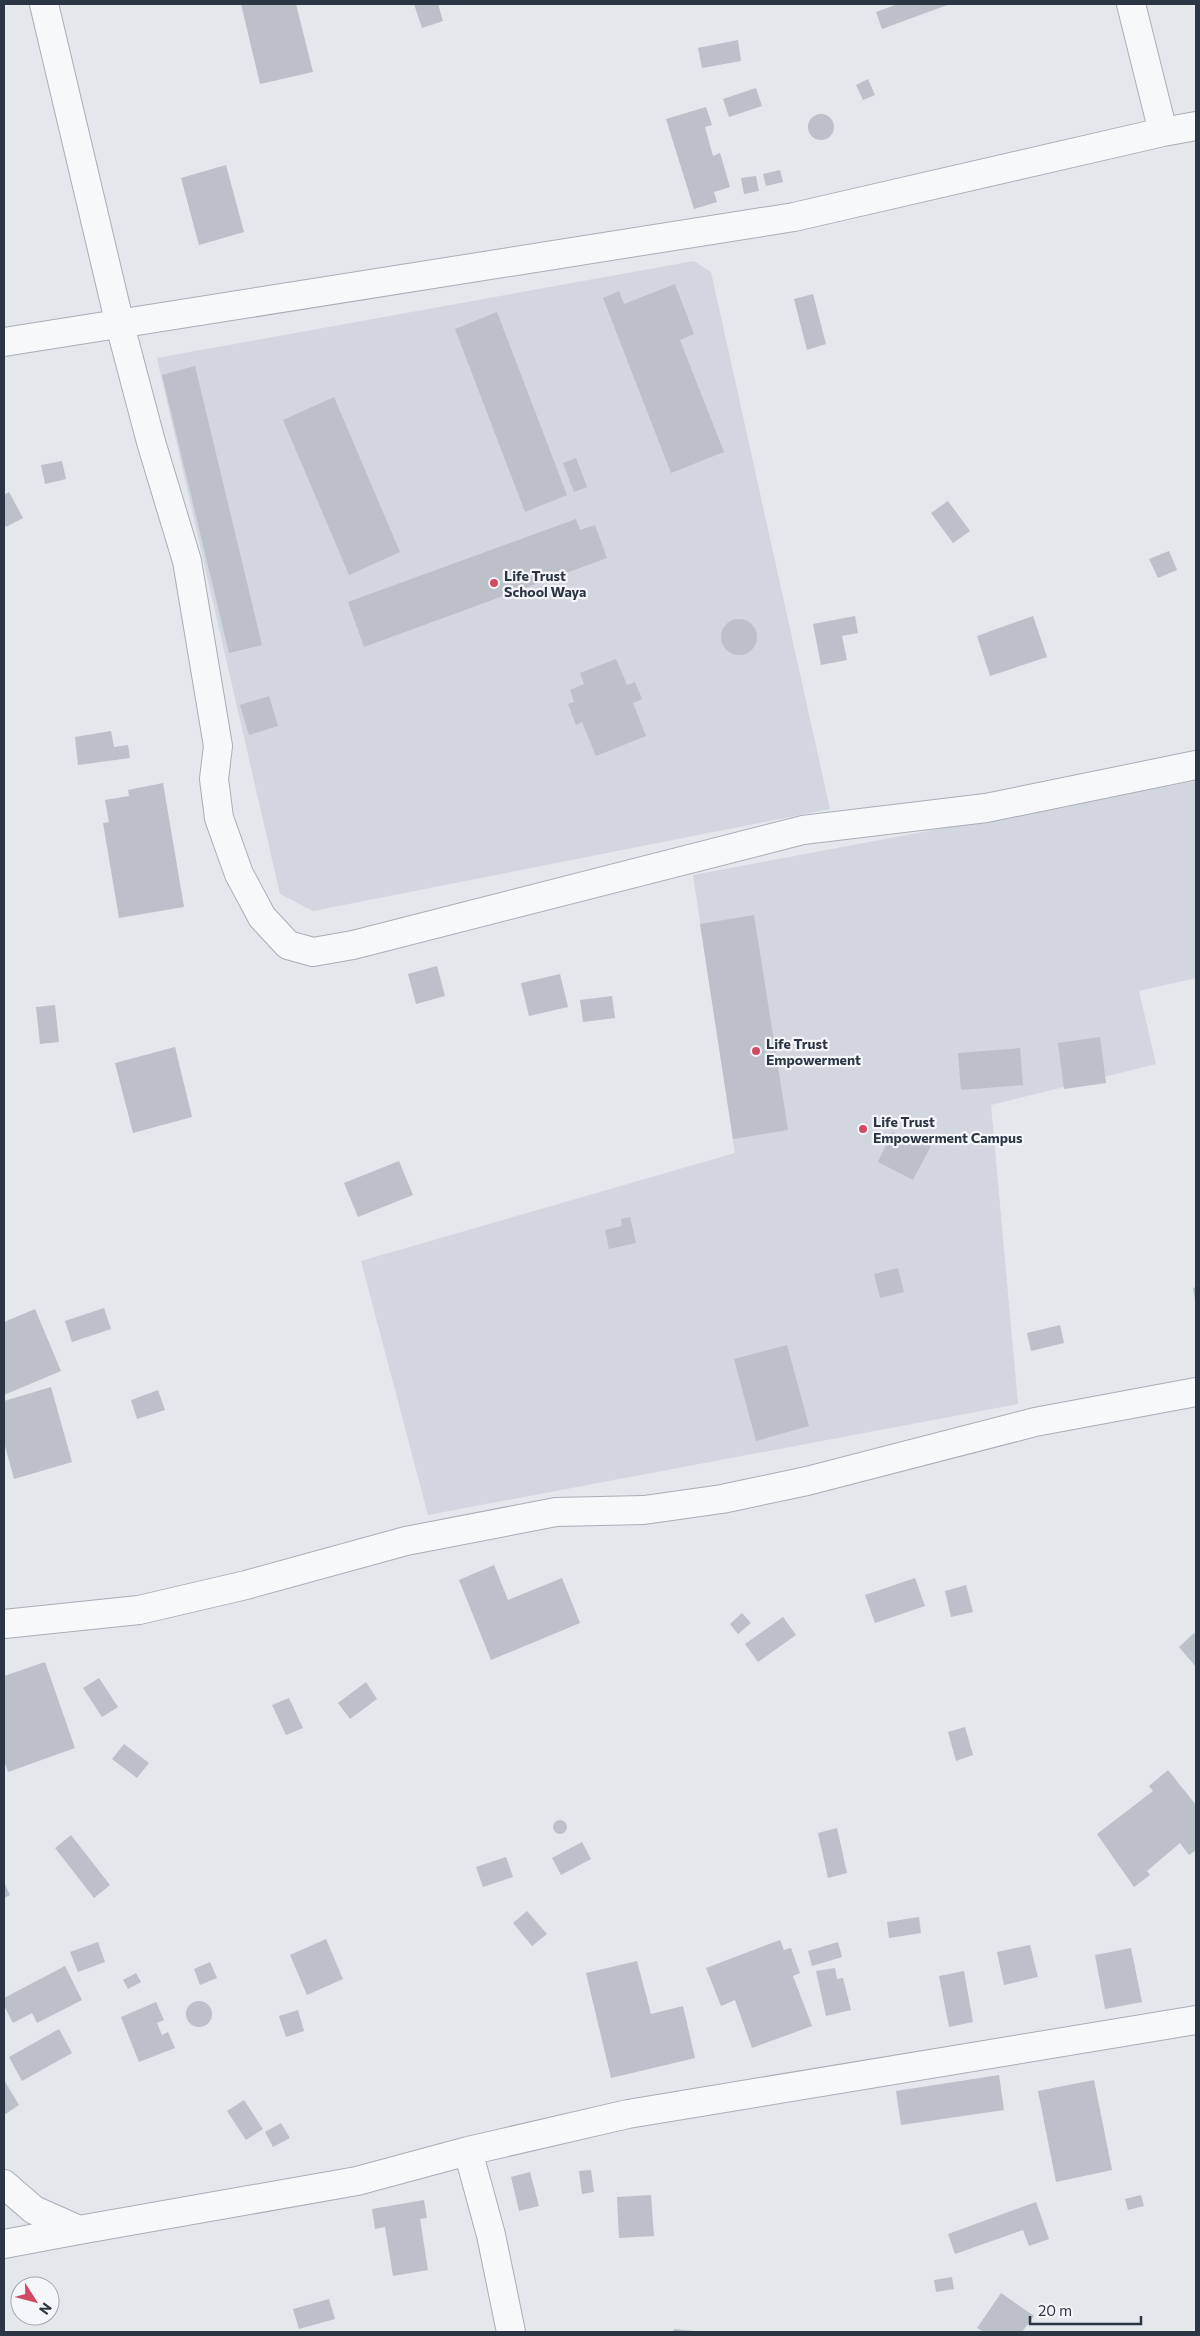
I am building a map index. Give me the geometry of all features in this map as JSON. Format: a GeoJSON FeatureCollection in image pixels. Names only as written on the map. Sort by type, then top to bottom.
{"type":"FeatureCollection","features":[{"type":"Feature","properties":{"kind":"street"},"geometry":{"type":"LineString","coordinates":[[44,4],[120,325],[151,442],[187,561],[218,746],[214,779],[219,818],[239,874],[262,917],[288,945],[313,952],[353,945],[803,830],[986,808],[1196,765]]}},
{"type":"Feature","properties":{"kind":"street"},"geometry":{"type":"LineString","coordinates":[[1131,4],[1163,132]]}},
{"type":"Feature","properties":{"kind":"street"},"geometry":{"type":"LineString","coordinates":[[4,342],[794,217],[1196,126]]}},
{"type":"Feature","properties":{"kind":"street"},"geometry":{"type":"LineString","coordinates":[[4,1624],[139,1610],[246,1585],[406,1541],[556,1512],[644,1510],[722,1499],[807,1481],[1035,1422],[1196,1392]]}},
{"type":"Feature","properties":{"kind":"street"},"geometry":{"type":"LineString","coordinates":[[4,2244],[357,2181],[468,2150],[628,2114],[1196,2020]]}},
{"type":"Feature","properties":{"kind":"street"},"geometry":{"type":"LineString","coordinates":[[468,2150],[491,2235],[511,2332]]}},
{"type":"Feature","properties":{"kind":"street"},"geometry":{"type":"LineString","coordinates":[[4,2184],[34,2210],[79,2230]]}},
{"type":"Feature","properties":{"kind":"shaded area","name":"Life Trust School Waya"},"geometry":{"type":"Polygon","coordinates":[[[694,261],[711,272],[830,809],[313,911],[280,894],[157,358],[694,261]]]}},
{"type":"Feature","properties":{"kind":"shaded area","name":"Life Trust Empowerment Campus"},"geometry":{"type":"Polygon","coordinates":[[[1196,781],[1196,978],[1139,991],[1156,1064],[991,1105],[1018,1404],[428,1515],[361,1261],[735,1153],[693,875],[1196,781]]]}},
{"type":"Feature","properties":{"kind":"building"},"geometry":{"type":"Polygon","coordinates":[[[241,4],[296,4],[313,72],[260,84],[241,4]]]}},
{"type":"Feature","properties":{"kind":"building"},"geometry":{"type":"Polygon","coordinates":[[[414,4],[438,4],[443,21],[422,28],[414,4]]]}},
{"type":"Feature","properties":{"kind":"building"},"geometry":{"type":"Polygon","coordinates":[[[898,4],[950,4],[882,29],[876,12],[898,4]]]}},
{"type":"Feature","properties":{"kind":"building"},"geometry":{"type":"Polygon","coordinates":[[[738,40],[741,61],[702,68],[698,48],[738,40]]]}},
{"type":"Feature","properties":{"kind":"building"},"geometry":{"type":"Polygon","coordinates":[[[868,79],[875,95],[863,100],[856,85],[868,79]]]}},
{"type":"Feature","properties":{"kind":"building"},"geometry":{"type":"Polygon","coordinates":[[[756,88],[762,106],[729,117],[723,99],[756,88]]]}},
{"type":"Feature","properties":{"kind":"building"},"geometry":{"type":"Polygon","coordinates":[[[706,107],[712,125],[705,127],[713,156],[720,153],[730,187],[714,192],[717,202],[694,209],[666,119],[706,107]]]}},
{"type":"Feature","properties":{"kind":"building"},"geometry":{"type":"Polygon","coordinates":[[[821,114],[830,118],[834,127],[830,136],[821,140],[812,136],[808,127],[812,118],[821,114]]]}},
{"type":"Feature","properties":{"kind":"building"},"geometry":{"type":"Polygon","coordinates":[[[226,165],[244,232],[199,245],[181,178],[226,165]]]}},
{"type":"Feature","properties":{"kind":"building"},"geometry":{"type":"Polygon","coordinates":[[[780,170],[783,182],[766,186],[763,174],[780,170]]]}},
{"type":"Feature","properties":{"kind":"building"},"geometry":{"type":"Polygon","coordinates":[[[756,176],[759,191],[744,194],[741,178],[756,176]]]}},
{"type":"Feature","properties":{"kind":"building"},"geometry":{"type":"Polygon","coordinates":[[[675,284],[694,334],[680,340],[724,452],[671,473],[603,298],[619,291],[624,304],[675,284]]]}},
{"type":"Feature","properties":{"kind":"building"},"geometry":{"type":"Polygon","coordinates":[[[813,294],[826,344],[807,350],[794,299],[813,294]]]}},
{"type":"Feature","properties":{"kind":"building"},"geometry":{"type":"Polygon","coordinates":[[[497,312],[567,495],[525,512],[455,329],[497,312]]]}},
{"type":"Feature","properties":{"kind":"building"},"geometry":{"type":"Polygon","coordinates":[[[195,366],[262,645],[229,653],[162,375],[195,366]]]}},
{"type":"Feature","properties":{"kind":"building"},"geometry":{"type":"Polygon","coordinates":[[[334,397],[400,552],[349,575],[283,420],[334,397]]]}},
{"type":"Feature","properties":{"kind":"building"},"geometry":{"type":"Polygon","coordinates":[[[576,458],[587,487],[574,492],[563,463],[576,458]]]}},
{"type":"Feature","properties":{"kind":"building"},"geometry":{"type":"Polygon","coordinates":[[[62,461],[66,479],[45,484],[41,465],[62,461]]]}},
{"type":"Feature","properties":{"kind":"building"},"geometry":{"type":"Polygon","coordinates":[[[9,492],[23,518],[6,527],[4,523],[4,495],[9,492]]]}},
{"type":"Feature","properties":{"kind":"building"},"geometry":{"type":"Polygon","coordinates":[[[948,501],[970,531],[953,543],[931,513],[948,501]]]}},
{"type":"Feature","properties":{"kind":"building"},"geometry":{"type":"Polygon","coordinates":[[[576,519],[580,530],[595,525],[607,558],[364,647],[348,602],[576,519]]]}},
{"type":"Feature","properties":{"kind":"building"},"geometry":{"type":"Polygon","coordinates":[[[1169,551],[1177,570],[1158,578],[1149,559],[1169,551]]]}},
{"type":"Feature","properties":{"kind":"building"},"geometry":{"type":"Polygon","coordinates":[[[855,616],[858,633],[842,636],[847,660],[821,665],[813,624],[855,616]]]}},
{"type":"Feature","properties":{"kind":"building"},"geometry":{"type":"Polygon","coordinates":[[[1033,616],[1047,657],[990,676],[977,636],[1033,616]]]}},
{"type":"Feature","properties":{"kind":"building"},"geometry":{"type":"Polygon","coordinates":[[[739,619],[751,625],[757,637],[751,649],[739,655],[727,649],[721,637],[727,625],[739,619]]]}},
{"type":"Feature","properties":{"kind":"building"},"geometry":{"type":"Polygon","coordinates":[[[616,659],[627,685],[635,682],[642,699],[633,703],[646,736],[596,756],[582,722],[576,725],[568,704],[574,702],[570,690],[584,684],[580,673],[616,659]]]}},
{"type":"Feature","properties":{"kind":"building"},"geometry":{"type":"Polygon","coordinates":[[[269,696],[278,726],[249,735],[240,705],[269,696]]]}},
{"type":"Feature","properties":{"kind":"building"},"geometry":{"type":"Polygon","coordinates":[[[111,731],[114,747],[128,745],[130,758],[78,765],[75,737],[111,731]]]}},
{"type":"Feature","properties":{"kind":"building"},"geometry":{"type":"Polygon","coordinates":[[[163,783],[184,907],[119,918],[103,823],[109,822],[105,800],[129,796],[128,790],[163,783]]]}},
{"type":"Feature","properties":{"kind":"building"},"geometry":{"type":"Polygon","coordinates":[[[754,915],[788,1130],[733,1139],[700,924],[754,915]]]}},
{"type":"Feature","properties":{"kind":"building"},"geometry":{"type":"Polygon","coordinates":[[[437,966],[445,996],[416,1004],[408,974],[437,966]]]}},
{"type":"Feature","properties":{"kind":"building"},"geometry":{"type":"Polygon","coordinates":[[[560,974],[568,1007],[529,1016],[521,983],[560,974]]]}},
{"type":"Feature","properties":{"kind":"building"},"geometry":{"type":"Polygon","coordinates":[[[612,996],[615,1018],[583,1022],[580,1000],[612,996]]]}},
{"type":"Feature","properties":{"kind":"building"},"geometry":{"type":"Polygon","coordinates":[[[55,1005],[59,1042],[40,1044],[36,1007],[55,1005]]]}},
{"type":"Feature","properties":{"kind":"building"},"geometry":{"type":"Polygon","coordinates":[[[1100,1037],[1106,1083],[1064,1089],[1058,1043],[1100,1037]]]}},
{"type":"Feature","properties":{"kind":"building"},"geometry":{"type":"Polygon","coordinates":[[[175,1047],[192,1117],[133,1133],[115,1063],[175,1047]]]}},
{"type":"Feature","properties":{"kind":"building"},"geometry":{"type":"Polygon","coordinates":[[[1020,1048],[1023,1085],[961,1090],[958,1053],[1020,1048]]]}},
{"type":"Feature","properties":{"kind":"building"},"geometry":{"type":"Polygon","coordinates":[[[892,1132],[921,1146],[923,1142],[931,1146],[913,1180],[878,1162],[892,1132]]]}},
{"type":"Feature","properties":{"kind":"building"},"geometry":{"type":"Polygon","coordinates":[[[399,1161],[413,1195],[358,1217],[344,1183],[399,1161]]]}},
{"type":"Feature","properties":{"kind":"building"},"geometry":{"type":"Polygon","coordinates":[[[630,1217],[636,1243],[609,1249],[605,1230],[622,1226],[621,1219],[630,1217]]]}},
{"type":"Feature","properties":{"kind":"building"},"geometry":{"type":"Polygon","coordinates":[[[898,1268],[904,1292],[880,1298],[874,1274],[898,1268]]]}},
{"type":"Feature","properties":{"kind":"building"},"geometry":{"type":"Polygon","coordinates":[[[1196,1287],[1196,1300],[1195,1300],[1193,1288],[1196,1287]]]}},
{"type":"Feature","properties":{"kind":"building"},"geometry":{"type":"Polygon","coordinates":[[[104,1308],[111,1329],[72,1342],[65,1321],[104,1308]]]}},
{"type":"Feature","properties":{"kind":"building"},"geometry":{"type":"Polygon","coordinates":[[[35,1309],[61,1371],[4,1395],[4,1322],[35,1309]]]}},
{"type":"Feature","properties":{"kind":"building"},"geometry":{"type":"Polygon","coordinates":[[[1060,1325],[1064,1343],[1031,1351],[1027,1333],[1060,1325]]]}},
{"type":"Feature","properties":{"kind":"building"},"geometry":{"type":"Polygon","coordinates":[[[787,1345],[809,1426],[756,1441],[734,1359],[787,1345]]]}},
{"type":"Feature","properties":{"kind":"building"},"geometry":{"type":"Polygon","coordinates":[[[51,1387],[72,1462],[14,1479],[4,1442],[4,1401],[51,1387]]]}},
{"type":"Feature","properties":{"kind":"building"},"geometry":{"type":"Polygon","coordinates":[[[158,1390],[165,1410],[137,1419],[131,1400],[158,1390]]]}},
{"type":"Feature","properties":{"kind":"building"},"geometry":{"type":"Polygon","coordinates":[[[494,1565],[508,1600],[562,1578],[580,1623],[491,1660],[459,1580],[494,1565]]]}},
{"type":"Feature","properties":{"kind":"building"},"geometry":{"type":"Polygon","coordinates":[[[915,1578],[925,1606],[875,1623],[865,1595],[915,1578]]]}},
{"type":"Feature","properties":{"kind":"building"},"geometry":{"type":"Polygon","coordinates":[[[966,1585],[973,1612],[951,1617],[945,1591],[966,1585]]]}},
{"type":"Feature","properties":{"kind":"building"},"geometry":{"type":"Polygon","coordinates":[[[742,1613],[751,1623],[738,1634],[730,1624],[742,1613]]]}},
{"type":"Feature","properties":{"kind":"building"},"geometry":{"type":"Polygon","coordinates":[[[783,1617],[796,1635],[758,1662],[745,1644],[783,1617]]]}},
{"type":"Feature","properties":{"kind":"building"},"geometry":{"type":"Polygon","coordinates":[[[1194,1633],[1196,1636],[1196,1667],[1179,1647],[1194,1633]]]}},
{"type":"Feature","properties":{"kind":"building"},"geometry":{"type":"Polygon","coordinates":[[[45,1662],[75,1748],[8,1772],[4,1761],[4,1676],[45,1662]]]}},
{"type":"Feature","properties":{"kind":"building"},"geometry":{"type":"Polygon","coordinates":[[[99,1678],[118,1707],[102,1717],[83,1688],[99,1678]]]}},
{"type":"Feature","properties":{"kind":"building"},"geometry":{"type":"Polygon","coordinates":[[[366,1682],[377,1699],[350,1719],[338,1703],[366,1682]]]}},
{"type":"Feature","properties":{"kind":"building"},"geometry":{"type":"Polygon","coordinates":[[[289,1698],[303,1728],[286,1735],[272,1705],[289,1698]]]}},
{"type":"Feature","properties":{"kind":"building"},"geometry":{"type":"Polygon","coordinates":[[[965,1727],[973,1755],[956,1761],[948,1732],[965,1727]]]}},
{"type":"Feature","properties":{"kind":"building"},"geometry":{"type":"Polygon","coordinates":[[[124,1744],[149,1763],[137,1778],[112,1759],[124,1744]]]}},
{"type":"Feature","properties":{"kind":"building"},"geometry":{"type":"Polygon","coordinates":[[[1168,1770],[1196,1805],[1196,1850],[1189,1855],[1180,1843],[1147,1871],[1150,1875],[1134,1887],[1097,1834],[1153,1791],[1149,1786],[1168,1770]]]}},
{"type":"Feature","properties":{"kind":"building"},"geometry":{"type":"Polygon","coordinates":[[[560,1820],[565,1822],[567,1827],[565,1832],[560,1834],[555,1832],[553,1827],[555,1822],[560,1820]]]}},
{"type":"Feature","properties":{"kind":"building"},"geometry":{"type":"Polygon","coordinates":[[[837,1828],[847,1873],[828,1878],[818,1833],[837,1828]]]}},
{"type":"Feature","properties":{"kind":"building"},"geometry":{"type":"Polygon","coordinates":[[[71,1835],[110,1885],[94,1898],[55,1848],[71,1835]]]}},
{"type":"Feature","properties":{"kind":"building"},"geometry":{"type":"Polygon","coordinates":[[[582,1842],[591,1859],[561,1875],[552,1858],[582,1842]]]}},
{"type":"Feature","properties":{"kind":"building"},"geometry":{"type":"Polygon","coordinates":[[[506,1857],[513,1877],[483,1887],[476,1867],[506,1857]]]}},
{"type":"Feature","properties":{"kind":"building"},"geometry":{"type":"Polygon","coordinates":[[[4,1882],[10,1895],[4,1898],[4,1882]]]}},
{"type":"Feature","properties":{"kind":"building"},"geometry":{"type":"Polygon","coordinates":[[[527,1911],[547,1934],[532,1946],[513,1923],[527,1911]]]}},
{"type":"Feature","properties":{"kind":"building"},"geometry":{"type":"Polygon","coordinates":[[[919,1917],[921,1933],[889,1938],[887,1922],[919,1917]]]}},
{"type":"Feature","properties":{"kind":"building"},"geometry":{"type":"Polygon","coordinates":[[[326,1939],[343,1979],[307,1995],[290,1955],[326,1939]]]}},
{"type":"Feature","properties":{"kind":"building"},"geometry":{"type":"Polygon","coordinates":[[[780,1940],[784,1950],[791,1948],[800,1973],[793,1976],[812,2026],[752,2048],[735,2000],[721,2006],[706,1968],[780,1940]]]}},
{"type":"Feature","properties":{"kind":"building"},"geometry":{"type":"Polygon","coordinates":[[[98,1942],[105,1962],[78,1972],[70,1952],[98,1942]]]}},
{"type":"Feature","properties":{"kind":"building"},"geometry":{"type":"Polygon","coordinates":[[[838,1942],[842,1957],[812,1966],[808,1951],[838,1942]]]}},
{"type":"Feature","properties":{"kind":"building"},"geometry":{"type":"Polygon","coordinates":[[[1030,1945],[1038,1977],[1004,1985],[997,1952],[1030,1945]]]}},
{"type":"Feature","properties":{"kind":"building"},"geometry":{"type":"Polygon","coordinates":[[[1131,1948],[1142,2002],[1105,2009],[1095,1955],[1131,1948]]]}},
{"type":"Feature","properties":{"kind":"building"},"geometry":{"type":"Polygon","coordinates":[[[637,1961],[651,2014],[683,2006],[695,2058],[611,2078],[586,1973],[637,1961]]]}},
{"type":"Feature","properties":{"kind":"building"},"geometry":{"type":"Polygon","coordinates":[[[210,1962],[217,1978],[200,1985],[194,1969],[210,1962]]]}},
{"type":"Feature","properties":{"kind":"building"},"geometry":{"type":"Polygon","coordinates":[[[65,1966],[82,2000],[37,2023],[32,2013],[13,2023],[4,2006],[4,1998],[65,1966]]]}},
{"type":"Feature","properties":{"kind":"building"},"geometry":{"type":"Polygon","coordinates":[[[835,1968],[837,1979],[843,1978],[851,2010],[826,2016],[816,1971],[835,1968]]]}},
{"type":"Feature","properties":{"kind":"building"},"geometry":{"type":"Polygon","coordinates":[[[964,1971],[973,2022],[949,2027],[939,1976],[964,1971]]]}},
{"type":"Feature","properties":{"kind":"building"},"geometry":{"type":"Polygon","coordinates":[[[136,1973],[141,1982],[128,1989],[123,1980],[136,1973]]]}},
{"type":"Feature","properties":{"kind":"building"},"geometry":{"type":"Polygon","coordinates":[[[199,2001],[208,2005],[212,2014],[208,2023],[199,2027],[190,2023],[186,2014],[190,2005],[199,2001]]]}},
{"type":"Feature","properties":{"kind":"building"},"geometry":{"type":"Polygon","coordinates":[[[156,2002],[164,2020],[157,2023],[162,2035],[168,2032],[175,2048],[139,2062],[121,2017],[156,2002]]]}},
{"type":"Feature","properties":{"kind":"building"},"geometry":{"type":"Polygon","coordinates":[[[298,2010],[304,2031],[286,2037],[279,2016],[298,2010]]]}},
{"type":"Feature","properties":{"kind":"building"},"geometry":{"type":"Polygon","coordinates":[[[59,2029],[72,2053],[22,2081],[9,2057],[59,2029]]]}},
{"type":"Feature","properties":{"kind":"building"},"geometry":{"type":"Polygon","coordinates":[[[999,2075],[1004,2110],[901,2125],[896,2091],[999,2075]]]}},
{"type":"Feature","properties":{"kind":"building"},"geometry":{"type":"Polygon","coordinates":[[[4,2080],[19,2105],[4,2115],[4,2080]]]}},
{"type":"Feature","properties":{"kind":"building"},"geometry":{"type":"Polygon","coordinates":[[[1094,2080],[1112,2170],[1056,2182],[1038,2091],[1094,2080]]]}},
{"type":"Feature","properties":{"kind":"building"},"geometry":{"type":"Polygon","coordinates":[[[244,2100],[263,2129],[246,2140],[227,2111],[244,2100]]]}},
{"type":"Feature","properties":{"kind":"building"},"geometry":{"type":"Polygon","coordinates":[[[281,2123],[290,2138],[273,2147],[265,2132],[281,2123]]]}},
{"type":"Feature","properties":{"kind":"building"},"geometry":{"type":"Polygon","coordinates":[[[591,2170],[594,2192],[582,2194],[579,2171],[591,2170]]]}},
{"type":"Feature","properties":{"kind":"building"},"geometry":{"type":"Polygon","coordinates":[[[530,2172],[539,2206],[519,2211],[511,2177],[530,2172]]]}},
{"type":"Feature","properties":{"kind":"building"},"geometry":{"type":"Polygon","coordinates":[[[651,2195],[654,2236],[619,2238],[617,2197],[651,2195]]]}},
{"type":"Feature","properties":{"kind":"building"},"geometry":{"type":"Polygon","coordinates":[[[1141,2195],[1144,2206],[1128,2210],[1125,2199],[1141,2195]]]}},
{"type":"Feature","properties":{"kind":"building"},"geometry":{"type":"Polygon","coordinates":[[[424,2200],[427,2218],[420,2219],[428,2270],[393,2276],[385,2227],[375,2229],[372,2209],[424,2200]]]}},
{"type":"Feature","properties":{"kind":"building"},"geometry":{"type":"Polygon","coordinates":[[[1036,2202],[1049,2239],[1029,2246],[1023,2230],[955,2254],[948,2234],[1036,2202]]]}},
{"type":"Feature","properties":{"kind":"building"},"geometry":{"type":"Polygon","coordinates":[[[952,2277],[954,2289],[936,2292],[934,2280],[952,2277]]]}},
{"type":"Feature","properties":{"kind":"building"},"geometry":{"type":"Polygon","coordinates":[[[1001,2293],[1034,2316],[1022,2332],[984,2332],[977,2328],[1001,2293]]]}},
{"type":"Feature","properties":{"kind":"building"},"geometry":{"type":"Polygon","coordinates":[[[329,2299],[335,2319],[299,2329],[293,2309],[329,2299]]]}},
{"type":"Feature","properties":{"kind":"building"},"geometry":{"type":"Polygon","coordinates":[[[674,2329],[694,2331],[694,2332],[673,2332],[674,2329]]]}},
{"type":"Feature","properties":{"kind":"place","name":"Life Trust School Waya"},"geometry":{"type":"Point","coordinates":[494,583]}},
{"type":"Feature","properties":{"kind":"place","name":"Life Trust Empowerment"},"geometry":{"type":"Point","coordinates":[756,1051]}},
{"type":"Feature","properties":{"kind":"place","name":"Life Trust Empowerment Campus"},"geometry":{"type":"Point","coordinates":[863,1129]}}]}
